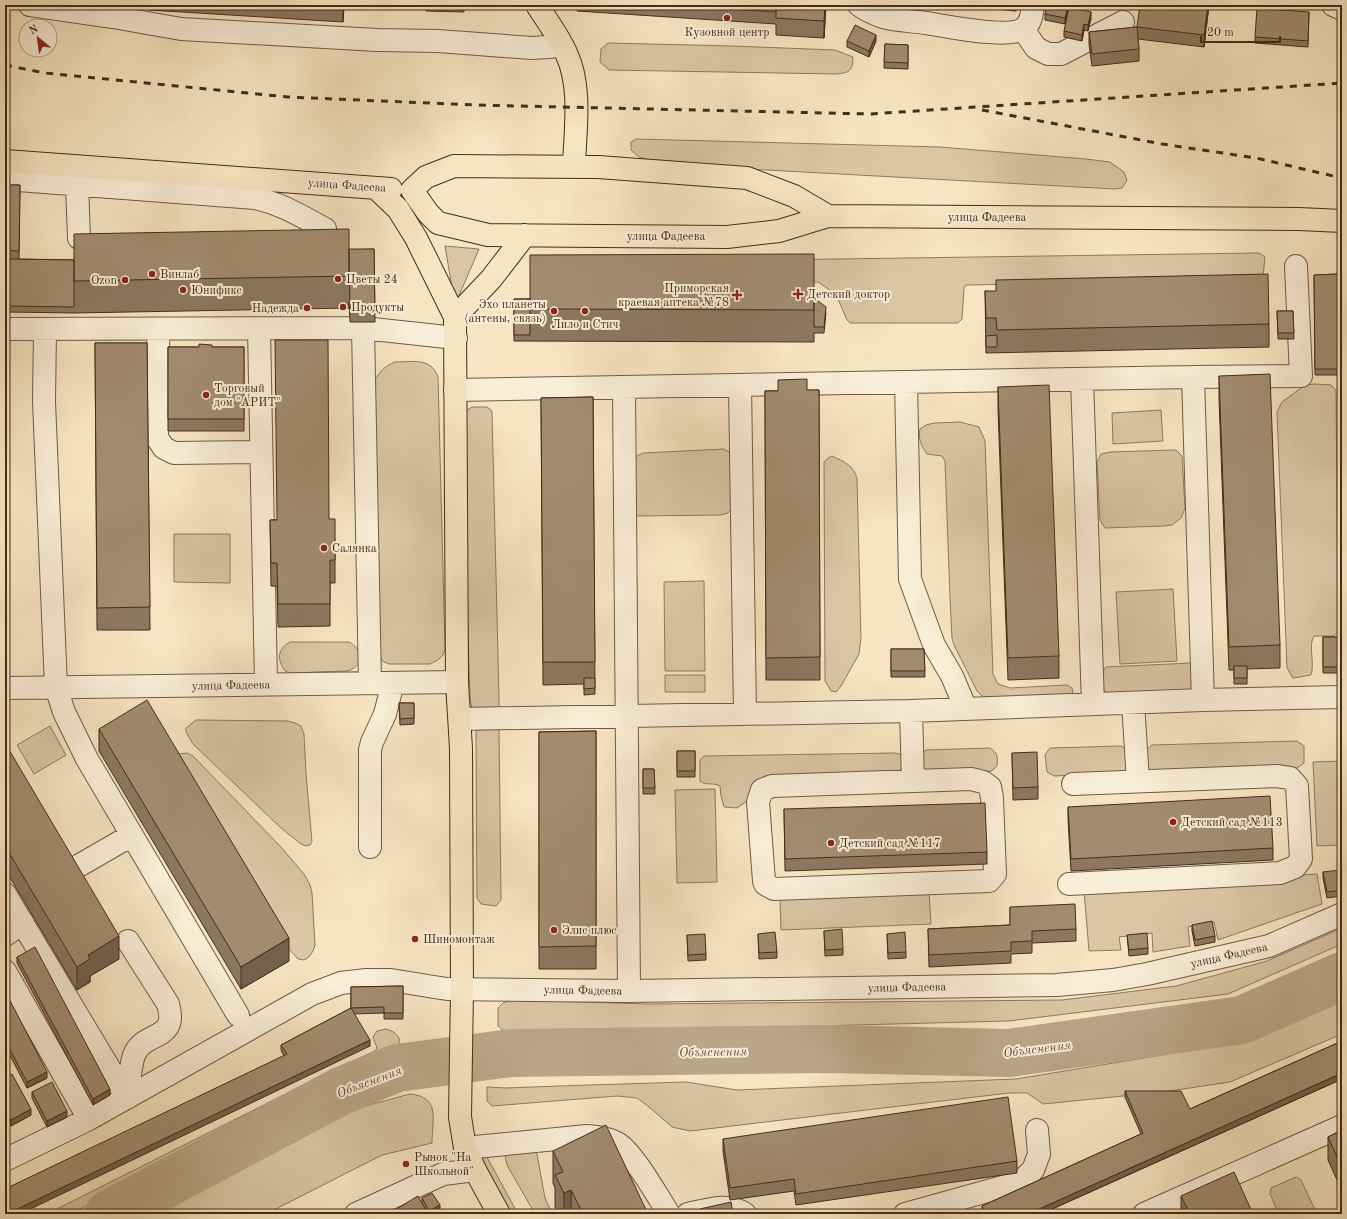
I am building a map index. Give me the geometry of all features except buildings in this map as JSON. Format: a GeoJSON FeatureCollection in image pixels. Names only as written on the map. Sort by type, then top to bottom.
{"type":"FeatureCollection","features":[{"type":"Feature","properties":{"kind":"main road"},"geometry":{"type":"LineString","coordinates":[[537,5],[562,46],[571,66],[576,96],[574,166]]}},
{"type":"Feature","properties":{"kind":"main road","name":"улица Фадеева"},"geometry":{"type":"LineString","coordinates":[[5,162],[412,190],[428,213],[438,223],[488,235],[727,237],[779,231],[828,216],[1291,219],[1342,221]]}},
{"type":"Feature","properties":{"kind":"main road"},"geometry":{"type":"LineString","coordinates":[[412,190],[426,178],[454,166],[574,166],[746,178],[794,196],[828,216]]}},
{"type":"Feature","properties":{"kind":"main road"},"geometry":{"type":"LineString","coordinates":[[376,188],[398,208],[416,238],[456,328],[457,682],[460,718],[462,989],[460,1117],[465,1148],[499,1214]]}},
{"type":"Feature","properties":{"kind":"main road"},"geometry":{"type":"LineString","coordinates":[[488,235],[491,254],[491,279]]}},
{"type":"Feature","properties":{"kind":"main road"},"geometry":{"type":"LineString","coordinates":[[456,328],[525,235]]}},
{"type":"Feature","properties":{"kind":"street"},"geometry":{"type":"LineString","coordinates":[[30,5],[181,29],[377,40],[438,41],[532,48],[562,46]]}},
{"type":"Feature","properties":{"kind":"street"},"geometry":{"type":"LineString","coordinates":[[859,5],[870,13],[886,18],[997,32],[1014,32],[1023,29],[1028,24],[1032,16],[1033,5]]}},
{"type":"Feature","properties":{"kind":"street"},"geometry":{"type":"LineString","coordinates":[[1333,5],[1342,9]]}},
{"type":"Feature","properties":{"kind":"street"},"geometry":{"type":"LineString","coordinates":[[1023,29],[1036,48],[1048,54],[1061,54],[1123,22]]}},
{"type":"Feature","properties":{"kind":"street"},"geometry":{"type":"LineString","coordinates":[[5,179],[255,198],[286,207],[326,229]]}},
{"type":"Feature","properties":{"kind":"street"},"geometry":{"type":"LineString","coordinates":[[77,184],[79,238]]}},
{"type":"Feature","properties":{"kind":"street"},"geometry":{"type":"LineString","coordinates":[[455,390],[1301,376],[1296,266]]}},
{"type":"Feature","properties":{"kind":"street"},"geometry":{"type":"LineString","coordinates":[[363,328],[370,683]]}},
{"type":"Feature","properties":{"kind":"street"},"geometry":{"type":"LineString","coordinates":[[5,329],[456,328]]}},
{"type":"Feature","properties":{"kind":"street"},"geometry":{"type":"LineString","coordinates":[[45,329],[44,402],[56,687],[64,712],[86,759],[238,1015]]}},
{"type":"Feature","properties":{"kind":"street"},"geometry":{"type":"LineString","coordinates":[[159,329],[157,364],[157,438],[164,448],[174,453],[261,452]]}},
{"type":"Feature","properties":{"kind":"street"},"geometry":{"type":"LineString","coordinates":[[259,329],[266,684]]}},
{"type":"Feature","properties":{"kind":"street"},"geometry":{"type":"LineString","coordinates":[[1193,377],[1203,700]]}},
{"type":"Feature","properties":{"kind":"street"},"geometry":{"type":"LineString","coordinates":[[1082,379],[1093,704]]}},
{"type":"Feature","properties":{"kind":"street"},"geometry":{"type":"LineString","coordinates":[[906,382],[910,579],[934,645],[952,676],[966,709]]}},
{"type":"Feature","properties":{"kind":"street"},"geometry":{"type":"LineString","coordinates":[[740,385],[745,714]]}},
{"type":"Feature","properties":{"kind":"street"},"geometry":{"type":"LineString","coordinates":[[624,387],[629,991]]}},
{"type":"Feature","properties":{"kind":"street","name":"улица Фадеева"},"geometry":{"type":"LineString","coordinates":[[5,688],[457,682]]}},
{"type":"Feature","properties":{"kind":"street"},"geometry":{"type":"LineString","coordinates":[[370,847],[370,750],[372,742],[385,714],[393,683]]}},
{"type":"Feature","properties":{"kind":"street"},"geometry":{"type":"LineString","coordinates":[[460,718],[911,711],[1093,704],[1133,704],[1203,700],[1342,697]]}},
{"type":"Feature","properties":{"kind":"street"},"geometry":{"type":"LineString","coordinates":[[1133,704],[1138,781]]}},
{"type":"Feature","properties":{"kind":"street"},"geometry":{"type":"LineString","coordinates":[[911,711],[913,781]]}},
{"type":"Feature","properties":{"kind":"street"},"geometry":{"type":"LineString","coordinates":[[1069,884],[1280,873],[1295,867],[1301,859],[1297,786],[1290,778],[1276,776],[1073,784]]}},
{"type":"Feature","properties":{"kind":"street"},"geometry":{"type":"LineString","coordinates":[[971,779],[983,782],[990,787],[992,798],[995,874],[989,881],[774,889],[765,884],[758,802],[762,790],[772,786],[913,781],[971,779]]}},
{"type":"Feature","properties":{"kind":"street"},"geometry":{"type":"LineString","coordinates":[[80,865],[132,835]]}},
{"type":"Feature","properties":{"kind":"street"},"geometry":{"type":"LineString","coordinates":[[5,894],[127,1098]]}},
{"type":"Feature","properties":{"kind":"street","name":"улица Фадеева"},"geometry":{"type":"LineString","coordinates":[[5,1160],[89,1119],[312,994],[341,983],[366,980],[391,980],[434,987],[462,989],[629,991],[1057,985],[1113,980],[1147,974],[1269,946],[1342,914]]}},
{"type":"Feature","properties":{"kind":"street"},"geometry":{"type":"LineString","coordinates":[[5,935],[23,923]]}},
{"type":"Feature","properties":{"kind":"street"},"geometry":{"type":"LineString","coordinates":[[127,1098],[134,1055],[147,1041],[167,1029],[170,1022],[168,1004],[128,941]]}},
{"type":"Feature","properties":{"kind":"street"},"geometry":{"type":"LineString","coordinates":[[5,971],[89,1119]]}},
{"type":"Feature","properties":{"kind":"street"},"geometry":{"type":"LineString","coordinates":[[1144,1214],[1342,1126]]}},
{"type":"Feature","properties":{"kind":"street"},"geometry":{"type":"LineString","coordinates":[[905,1214],[1020,1182],[1033,1170],[1039,1154],[1037,1130]]}},
{"type":"Feature","properties":{"kind":"street"},"geometry":{"type":"LineString","coordinates":[[465,1148],[587,1136],[604,1137],[619,1144],[631,1156],[669,1214]]}},
{"type":"Feature","properties":{"kind":"street"},"geometry":{"type":"LineString","coordinates":[[356,1214],[443,1174],[475,1170]]}},
{"type":"Feature","properties":{"kind":"street"},"geometry":{"type":"LineString","coordinates":[[688,1214],[727,1207],[740,1210],[745,1214]]}},
{"type":"Feature","properties":{"kind":"shaded area"},"geometry":{"type":"Polygon","coordinates":[[[608,43],[835,50],[853,57],[853,62],[851,68],[847,72],[836,74],[609,70],[600,62],[601,49],[608,43]]]}},
{"type":"Feature","properties":{"kind":"shaded area"},"geometry":{"type":"Polygon","coordinates":[[[636,139],[940,147],[1086,159],[1110,162],[1124,172],[1127,180],[1122,188],[1115,189],[748,169],[658,162],[639,157],[631,150],[631,142],[636,139]]]}},
{"type":"Feature","properties":{"kind":"shaded area"},"geometry":{"type":"Polygon","coordinates":[[[445,246],[479,249],[455,305],[445,246]]]}},
{"type":"Feature","properties":{"kind":"shaded area"},"geometry":{"type":"Polygon","coordinates":[[[1257,253],[1265,257],[1263,277],[1254,280],[966,285],[964,288],[962,319],[958,323],[850,323],[847,320],[836,294],[818,282],[698,282],[696,261],[1257,253]]]}},
{"type":"Feature","properties":{"kind":"shaded area"},"geometry":{"type":"Polygon","coordinates":[[[415,361],[426,363],[431,366],[438,377],[445,649],[443,655],[438,660],[430,664],[389,664],[382,661],[380,654],[375,380],[383,369],[395,362],[415,361]]]}},
{"type":"Feature","properties":{"kind":"shaded area"},"geometry":{"type":"Polygon","coordinates":[[[1305,385],[1331,385],[1336,390],[1338,632],[1333,636],[1314,636],[1312,640],[1311,675],[1293,678],[1287,668],[1277,412],[1282,402],[1305,385]]]}},
{"type":"Feature","properties":{"kind":"shaded area"},"geometry":{"type":"Polygon","coordinates":[[[472,407],[487,407],[492,412],[499,698],[499,707],[497,710],[472,709],[470,699],[462,421],[464,412],[472,407]]]}},
{"type":"Feature","properties":{"kind":"shaded area"},"geometry":{"type":"Polygon","coordinates":[[[1161,410],[1163,441],[1113,444],[1112,413],[1161,410]]]}},
{"type":"Feature","properties":{"kind":"shaded area"},"geometry":{"type":"Polygon","coordinates":[[[960,422],[979,427],[985,441],[993,674],[998,684],[1010,688],[1067,685],[1072,688],[1073,694],[991,699],[982,696],[977,691],[954,645],[952,638],[950,598],[945,461],[942,456],[927,454],[920,442],[919,433],[920,429],[926,425],[934,423],[960,422]]]}},
{"type":"Feature","properties":{"kind":"shaded area"},"geometry":{"type":"Polygon","coordinates":[[[724,449],[729,452],[731,456],[733,508],[728,513],[721,515],[638,516],[635,514],[632,462],[637,456],[643,453],[724,449]]]}},
{"type":"Feature","properties":{"kind":"shaded area"},"geometry":{"type":"Polygon","coordinates":[[[1176,450],[1182,456],[1185,508],[1181,518],[1172,525],[1105,528],[1100,520],[1097,462],[1101,454],[1110,452],[1176,450]]]}},
{"type":"Feature","properties":{"kind":"shaded area"},"geometry":{"type":"Polygon","coordinates":[[[832,456],[851,467],[856,474],[857,479],[861,638],[859,654],[836,692],[831,691],[825,681],[824,462],[832,456]]]}},
{"type":"Feature","properties":{"kind":"shaded area"},"geometry":{"type":"Polygon","coordinates":[[[174,534],[230,534],[230,583],[174,582],[174,534]]]}},
{"type":"Feature","properties":{"kind":"shaded area"},"geometry":{"type":"Polygon","coordinates":[[[704,581],[705,671],[665,671],[664,582],[704,581]]]}},
{"type":"Feature","properties":{"kind":"shaded area"},"geometry":{"type":"Polygon","coordinates":[[[1173,589],[1177,661],[1120,664],[1116,592],[1173,589]]]}},
{"type":"Feature","properties":{"kind":"shaded area"},"geometry":{"type":"Polygon","coordinates":[[[290,642],[349,642],[354,645],[359,653],[359,662],[353,669],[347,671],[290,673],[285,671],[282,667],[280,655],[283,648],[290,642]]]}},
{"type":"Feature","properties":{"kind":"shaded area"},"geometry":{"type":"Polygon","coordinates":[[[1191,663],[1193,690],[1110,694],[1103,690],[1102,673],[1106,667],[1191,663]]]}},
{"type":"Feature","properties":{"kind":"shaded area"},"geometry":{"type":"Polygon","coordinates":[[[665,675],[705,675],[705,692],[665,692],[665,675]]]}},
{"type":"Feature","properties":{"kind":"shaded area"},"geometry":{"type":"Polygon","coordinates":[[[196,720],[288,721],[301,726],[304,734],[312,842],[310,845],[306,846],[301,844],[281,828],[193,744],[186,732],[186,728],[196,720]]]}},
{"type":"Feature","properties":{"kind":"shaded area"},"geometry":{"type":"Polygon","coordinates":[[[50,726],[66,755],[34,774],[17,745],[50,726]]]}},
{"type":"Feature","properties":{"kind":"shaded area"},"geometry":{"type":"Polygon","coordinates":[[[479,728],[499,729],[501,900],[496,906],[481,904],[477,898],[476,731],[479,728]]]}},
{"type":"Feature","properties":{"kind":"shaded area"},"geometry":{"type":"Polygon","coordinates":[[[1297,741],[1304,746],[1304,763],[1297,768],[1150,771],[1147,766],[1146,750],[1152,745],[1297,741]]]}},
{"type":"Feature","properties":{"kind":"shaded area"},"geometry":{"type":"Polygon","coordinates":[[[1121,746],[1127,749],[1127,769],[1120,773],[1054,776],[1047,772],[1045,755],[1050,748],[1121,746]]]}},
{"type":"Feature","properties":{"kind":"shaded area"},"geometry":{"type":"Polygon","coordinates":[[[990,748],[995,752],[997,758],[997,766],[992,771],[927,774],[921,769],[920,755],[926,750],[990,748]]]}},
{"type":"Feature","properties":{"kind":"shaded area"},"geometry":{"type":"Polygon","coordinates":[[[187,753],[193,756],[280,846],[304,874],[310,885],[312,893],[315,945],[309,957],[304,960],[298,959],[288,948],[176,757],[179,754],[187,753]]]}},
{"type":"Feature","properties":{"kind":"shaded area"},"geometry":{"type":"Polygon","coordinates":[[[895,753],[903,755],[903,768],[897,773],[765,776],[755,785],[750,799],[737,808],[724,807],[720,786],[700,781],[700,760],[704,756],[895,753]]]}},
{"type":"Feature","properties":{"kind":"shaded area"},"geometry":{"type":"Polygon","coordinates":[[[1342,761],[1342,845],[1317,846],[1313,762],[1342,761]]]}},
{"type":"Feature","properties":{"kind":"shaded area"},"geometry":{"type":"Polygon","coordinates":[[[715,789],[717,882],[677,883],[675,790],[715,789]]]}},
{"type":"Feature","properties":{"kind":"shaded area"},"geometry":{"type":"Polygon","coordinates":[[[1317,874],[1322,904],[1218,940],[1214,922],[1188,927],[1190,946],[1153,952],[1152,933],[1119,937],[1121,950],[1089,951],[1084,891],[1317,874]]]}},
{"type":"Feature","properties":{"kind":"shaded area"},"geometry":{"type":"Polygon","coordinates":[[[929,891],[931,924],[781,930],[780,897],[929,891]]]}},
{"type":"Feature","properties":{"kind":"shaded area"},"geometry":{"type":"Polygon","coordinates":[[[1342,928],[1342,944],[1228,994],[1009,1021],[508,1034],[498,1026],[498,1008],[503,1003],[512,1000],[648,1004],[1062,1000],[1176,986],[1267,961],[1342,928]]]}},
{"type":"Feature","properties":{"kind":"shaded area"},"geometry":{"type":"Polygon","coordinates":[[[1342,1000],[1342,1034],[1230,1082],[1163,1092],[1043,1104],[1027,1093],[1009,1093],[690,1131],[672,1127],[637,1098],[617,1096],[492,1106],[487,1101],[487,1087],[506,1088],[686,1082],[737,1090],[1016,1079],[1247,1041],[1342,1000]]]}},
{"type":"Feature","properties":{"kind":"shaded area"},"geometry":{"type":"Polygon","coordinates":[[[386,1029],[395,1033],[399,1039],[396,1049],[392,1053],[335,1076],[71,1214],[47,1214],[333,1070],[375,1051],[377,1048],[373,1037],[377,1031],[386,1029]]]}},
{"type":"Feature","properties":{"kind":"shaded area"},"geometry":{"type":"Polygon","coordinates":[[[410,1094],[420,1096],[427,1100],[431,1105],[433,1111],[432,1143],[382,1155],[266,1214],[155,1214],[250,1161],[354,1109],[410,1094]]]}},
{"type":"Feature","properties":{"kind":"shaded area"},"geometry":{"type":"Polygon","coordinates":[[[511,1150],[531,1150],[537,1154],[545,1198],[552,1214],[535,1214],[507,1165],[505,1156],[511,1150]]]}},
{"type":"Feature","properties":{"kind":"shaded area"},"geometry":{"type":"Polygon","coordinates":[[[479,1155],[486,1155],[518,1214],[507,1214],[479,1155]]]}},
{"type":"Feature","properties":{"kind":"shaded area"},"geometry":{"type":"Polygon","coordinates":[[[1296,1177],[1301,1180],[1316,1212],[1315,1214],[1279,1214],[1270,1194],[1271,1188],[1296,1177]]]}},
{"type":"Feature","properties":{"kind":"waterway","name":"Объяснения"},"geometry":{"type":"LineString","coordinates":[[109,1214],[341,1091],[397,1068],[511,1053],[832,1049],[1009,1053],[1242,1020],[1342,976]]}},
{"type":"Feature","properties":{"kind":"railway"},"geometry":{"type":"LineString","coordinates":[[5,65],[45,73],[288,97],[475,105],[870,114],[1342,83]]}},
{"type":"Feature","properties":{"kind":"railway"},"geometry":{"type":"LineString","coordinates":[[982,110],[1162,144],[1256,158],[1342,178]]}},
{"type":"Feature","properties":{"kind":"place","name":"Кузовной центр"},"geometry":{"type":"Point","coordinates":[727,18]}},
{"type":"Feature","properties":{"kind":"place","name":"Винлаб"},"geometry":{"type":"Point","coordinates":[152,274]}},
{"type":"Feature","properties":{"kind":"place","name":"Цветы 24"},"geometry":{"type":"Point","coordinates":[338,279]}},
{"type":"Feature","properties":{"kind":"place","name":"Ozon"},"geometry":{"type":"Point","coordinates":[125,280]}},
{"type":"Feature","properties":{"kind":"place","name":"Юнификс"},"geometry":{"type":"Point","coordinates":[183,290]}},
{"type":"Feature","properties":{"kind":"place","name":"Детский доктор"},"geometry":{"type":"Point","coordinates":[798,294]}},
{"type":"Feature","properties":{"kind":"place","name":"Приморская краевая аптека №78"},"geometry":{"type":"Point","coordinates":[737,295]}},
{"type":"Feature","properties":{"kind":"place","name":"Продукты"},"geometry":{"type":"Point","coordinates":[343,307]}},
{"type":"Feature","properties":{"kind":"place","name":"Надежда"},"geometry":{"type":"Point","coordinates":[307,308]}},
{"type":"Feature","properties":{"kind":"place","name":"Эхо планеты (антены, связь)"},"geometry":{"type":"Point","coordinates":[554,311]}},
{"type":"Feature","properties":{"kind":"place","name":"Лило и Стич"},"geometry":{"type":"Point","coordinates":[585,311]}},
{"type":"Feature","properties":{"kind":"place","name":"Торговый дом \"АРИТ\""},"geometry":{"type":"Point","coordinates":[206,395]}},
{"type":"Feature","properties":{"kind":"place","name":"Салянка"},"geometry":{"type":"Point","coordinates":[324,548]}},
{"type":"Feature","properties":{"kind":"place","name":"Детский сад №113"},"geometry":{"type":"Point","coordinates":[1173,822]}},
{"type":"Feature","properties":{"kind":"place","name":"Детский сад №117"},"geometry":{"type":"Point","coordinates":[831,843]}},
{"type":"Feature","properties":{"kind":"place","name":"Элис плюс"},"geometry":{"type":"Point","coordinates":[554,930]}},
{"type":"Feature","properties":{"kind":"place","name":"Шиномонтаж"},"geometry":{"type":"Point","coordinates":[415,939]}},
{"type":"Feature","properties":{"kind":"place","name":"Рынок \"На Школьной\""},"geometry":{"type":"Point","coordinates":[406,1164]}}]}
